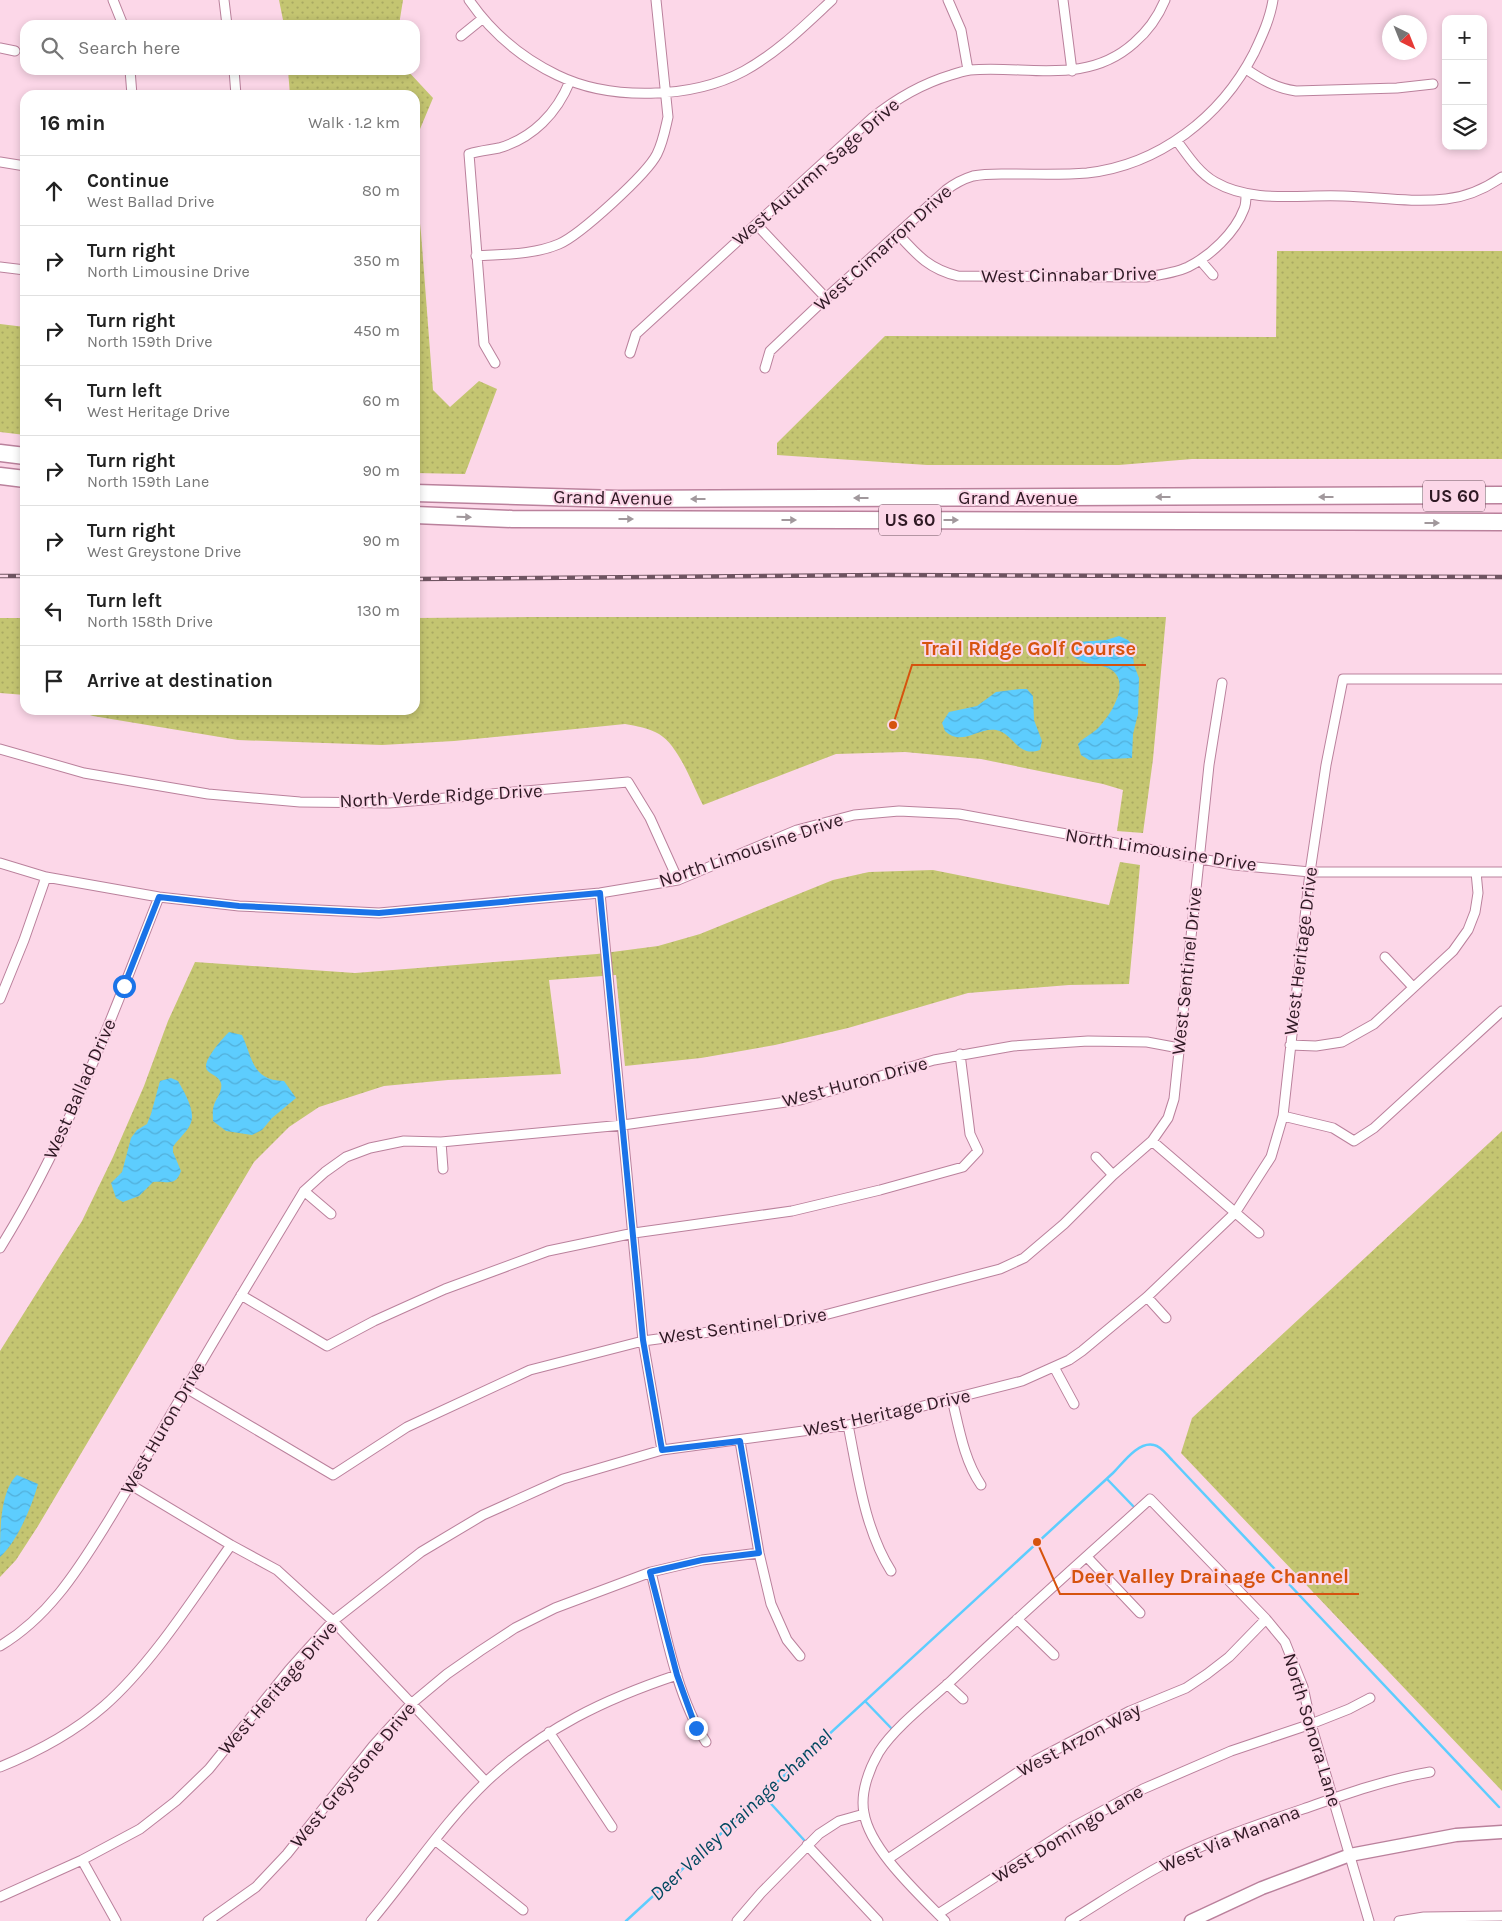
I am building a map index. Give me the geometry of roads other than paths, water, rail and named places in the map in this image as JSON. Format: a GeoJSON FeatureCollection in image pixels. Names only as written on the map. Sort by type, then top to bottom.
{"type":"FeatureCollection","features":[{"type":"Feature","properties":{"kind":"highway"},"geometry":{"type":"LineString","coordinates":[[0,453],[20,455]]}},
{"type":"Feature","properties":{"kind":"highway"},"geometry":{"type":"LineString","coordinates":[[0,476],[20,478]]}},
{"type":"Feature","properties":{"kind":"highway","name":"Grand Avenue"},"geometry":{"type":"LineString","coordinates":[[420,493],[618,499],[1502,495]]}},
{"type":"Feature","properties":{"kind":"highway","name":"Grand Avenue"},"geometry":{"type":"LineString","coordinates":[[420,516],[512,519],[1502,522]]}},
{"type":"Feature","properties":{"kind":"street"},"geometry":{"type":"LineString","coordinates":[[113,0],[121,20]]}},
{"type":"Feature","properties":{"kind":"street"},"geometry":{"type":"LineString","coordinates":[[224,0],[226,20]]}},
{"type":"Feature","properties":{"kind":"street"},"geometry":{"type":"LineString","coordinates":[[469,0],[494,32],[556,75],[570,81],[623,92],[666,93],[715,83],[744,71],[776,50],[832,0]]}},
{"type":"Feature","properties":{"kind":"street"},"geometry":{"type":"LineString","coordinates":[[476,256],[522,253],[561,243],[582,230],[644,171],[657,155],[668,117],[656,0]]}},
{"type":"Feature","properties":{"kind":"street"},"geometry":{"type":"LineString","coordinates":[[948,0],[960,30],[968,70]]}},
{"type":"Feature","properties":{"kind":"street"},"geometry":{"type":"LineString","coordinates":[[1063,0],[1072,71]]}},
{"type":"Feature","properties":{"kind":"street","name":"West Autumn Sage Drive"},"geometry":{"type":"LineString","coordinates":[[630,353],[636,334],[886,106],[907,92],[934,80],[968,70],[1072,71],[1111,59],[1125,51],[1152,24],[1165,0]]}},
{"type":"Feature","properties":{"kind":"street","name":"West Cimarron Drive"},"geometry":{"type":"LineString","coordinates":[[765,368],[770,351],[946,190],[958,182],[972,176],[986,174],[1050,174],[1102,171],[1143,157],[1177,141],[1217,108],[1246,69],[1261,40],[1271,13],[1273,0]]}},
{"type":"Feature","properties":{"kind":"street"},"geometry":{"type":"LineString","coordinates":[[461,36],[482,19]]}},
{"type":"Feature","properties":{"kind":"street"},"geometry":{"type":"LineString","coordinates":[[0,48],[15,52]]}},
{"type":"Feature","properties":{"kind":"street"},"geometry":{"type":"LineString","coordinates":[[1246,69],[1272,85],[1296,91],[1396,88],[1433,84]]}},
{"type":"Feature","properties":{"kind":"street"},"geometry":{"type":"LineString","coordinates":[[130,75],[132,90]]}},
{"type":"Feature","properties":{"kind":"street"},"geometry":{"type":"LineString","coordinates":[[234,75],[236,90]]}},
{"type":"Feature","properties":{"kind":"street"},"geometry":{"type":"LineString","coordinates":[[495,363],[484,344],[469,154],[498,148],[518,140],[534,130],[557,107],[570,81]]}},
{"type":"Feature","properties":{"kind":"street"},"geometry":{"type":"LineString","coordinates":[[1177,141],[1205,175],[1215,182],[1246,194],[1261,196],[1447,199],[1471,193],[1502,177]]}},
{"type":"Feature","properties":{"kind":"street"},"geometry":{"type":"LineString","coordinates":[[0,162],[20,165]]}},
{"type":"Feature","properties":{"kind":"street","name":"West Cinnabar Drive"},"geometry":{"type":"LineString","coordinates":[[898,234],[917,255],[931,266],[942,272],[958,276],[1146,277],[1168,274],[1186,268],[1213,250],[1230,232],[1245,208],[1246,194]]}},
{"type":"Feature","properties":{"kind":"street"},"geometry":{"type":"LineString","coordinates":[[756,224],[826,298]]}},
{"type":"Feature","properties":{"kind":"street"},"geometry":{"type":"LineString","coordinates":[[1200,260],[1213,275]]}},
{"type":"Feature","properties":{"kind":"street"},"geometry":{"type":"LineString","coordinates":[[0,267],[20,269]]}},
{"type":"Feature","properties":{"kind":"street","name":"West Heritage Drive"},"geometry":{"type":"LineString","coordinates":[[0,1897],[82,1860],[140,1829],[183,1794],[209,1769],[289,1670],[333,1622],[421,1552],[482,1515],[563,1479],[662,1450],[848,1425],[1022,1382],[1082,1351],[1147,1297],[1235,1213],[1271,1157],[1283,1116],[1310,872],[1326,765],[1343,679],[1502,679]]}},
{"type":"Feature","properties":{"kind":"street","name":"West Sentinel Drive"},"geometry":{"type":"LineString","coordinates":[[186,1388],[333,1475],[408,1427],[530,1370],[643,1340],[814,1318],[1000,1269],[1024,1258],[1064,1224],[1152,1141],[1168,1118],[1174,1099],[1209,764],[1222,683]]}},
{"type":"Feature","properties":{"kind":"street","name":"North Verde Ridge Drive"},"geometry":{"type":"LineString","coordinates":[[0,749],[84,773],[208,794],[300,802],[389,803],[628,782],[650,818],[678,880]]}},
{"type":"Feature","properties":{"kind":"street","name":"North Limousine Drive"},"geometry":{"type":"LineString","coordinates":[[0,863],[46,877],[159,897],[239,906],[379,913],[600,893],[678,880],[797,830],[854,815],[899,810],[959,814],[1234,865],[1310,872],[1502,872]]}},
{"type":"Feature","properties":{"kind":"street"},"geometry":{"type":"LineString","coordinates":[[1290,1045],[1316,1046],[1342,1042],[1374,1024],[1453,951],[1468,930],[1475,912],[1478,893],[1476,872]]}},
{"type":"Feature","properties":{"kind":"street"},"geometry":{"type":"LineString","coordinates":[[0,999],[24,940],[46,877]]}},
{"type":"Feature","properties":{"kind":"street"},"geometry":{"type":"LineString","coordinates":[[600,893],[643,1340],[662,1450]]}},
{"type":"Feature","properties":{"kind":"street","name":"West Ballad Drive"},"geometry":{"type":"LineString","coordinates":[[0,1248],[40,1177],[73,1108],[104,1036],[159,897]]}},
{"type":"Feature","properties":{"kind":"street"},"geometry":{"type":"LineString","coordinates":[[1385,957],[1413,987]]}},
{"type":"Feature","properties":{"kind":"street"},"geometry":{"type":"LineString","coordinates":[[1283,1116],[1333,1128],[1354,1141],[1374,1128],[1502,1010]]}},
{"type":"Feature","properties":{"kind":"street","name":"West Huron Drive"},"geometry":{"type":"LineString","coordinates":[[0,1646],[47,1608],[66,1585],[131,1485],[241,1294],[304,1191],[325,1172],[346,1157],[370,1148],[404,1141],[441,1142],[623,1125],[800,1100],[934,1060],[1013,1046],[1088,1041],[1147,1042],[1179,1048]]}},
{"type":"Feature","properties":{"kind":"street"},"geometry":{"type":"LineString","coordinates":[[241,1294],[327,1346],[374,1321],[453,1285],[548,1251],[634,1233],[792,1211],[963,1167],[978,1151],[970,1134],[960,1054]]}},
{"type":"Feature","properties":{"kind":"street"},"geometry":{"type":"LineString","coordinates":[[1152,1141],[1259,1233]]}},
{"type":"Feature","properties":{"kind":"street"},"geometry":{"type":"LineString","coordinates":[[441,1142],[443,1169]]}},
{"type":"Feature","properties":{"kind":"street"},"geometry":{"type":"LineString","coordinates":[[1096,1157],[1113,1176]]}},
{"type":"Feature","properties":{"kind":"street"},"geometry":{"type":"LineString","coordinates":[[304,1191],[331,1214]]}},
{"type":"Feature","properties":{"kind":"street"},"geometry":{"type":"LineString","coordinates":[[1147,1297],[1166,1318]]}},
{"type":"Feature","properties":{"kind":"street"},"geometry":{"type":"LineString","coordinates":[[1054,1367],[1074,1404]]}},
{"type":"Feature","properties":{"kind":"street"},"geometry":{"type":"LineString","coordinates":[[952,1399],[964,1450],[974,1475],[982,1485]]}},
{"type":"Feature","properties":{"kind":"street"},"geometry":{"type":"LineString","coordinates":[[848,1425],[874,1538],[891,1571]]}},
{"type":"Feature","properties":{"kind":"street"},"geometry":{"type":"LineString","coordinates":[[740,1441],[759,1553],[771,1604],[787,1640],[800,1656]]}},
{"type":"Feature","properties":{"kind":"street"},"geometry":{"type":"LineString","coordinates":[[131,1485],[231,1545],[277,1570],[333,1622],[486,1782]]}},
{"type":"Feature","properties":{"kind":"street","name":"North Sonora Lane"},"geometry":{"type":"LineString","coordinates":[[1087,1557],[1150,1499],[1285,1642],[1303,1688],[1311,1724],[1369,1921]]}},
{"type":"Feature","properties":{"kind":"street"},"geometry":{"type":"LineString","coordinates":[[0,1767],[23,1758],[68,1732],[105,1705],[146,1662],[231,1545]]}},
{"type":"Feature","properties":{"kind":"street","name":"West Greystone Drive"},"geometry":{"type":"LineString","coordinates":[[208,1921],[256,1887],[287,1854],[373,1746],[411,1704],[447,1674],[515,1628],[555,1608],[650,1572],[702,1560],[759,1553]]}},
{"type":"Feature","properties":{"kind":"street"},"geometry":{"type":"LineString","coordinates":[[941,1918],[888,1859],[873,1839],[864,1814],[863,1800],[866,1783],[878,1753],[896,1732],[947,1684],[1087,1557],[1140,1614]]}},
{"type":"Feature","properties":{"kind":"street"},"geometry":{"type":"LineString","coordinates":[[650,1572],[677,1675],[696,1728],[706,1742]]}},
{"type":"Feature","properties":{"kind":"street"},"geometry":{"type":"LineString","coordinates":[[1017,1619],[1054,1655]]}},
{"type":"Feature","properties":{"kind":"street","name":"West Arzon Way"},"geometry":{"type":"LineString","coordinates":[[888,1859],[1036,1760],[1130,1711],[1186,1688],[1208,1674],[1266,1620]]}},
{"type":"Feature","properties":{"kind":"street"},"geometry":{"type":"LineString","coordinates":[[371,1921],[458,1813],[486,1782],[518,1754],[549,1732],[602,1702],[677,1675]]}},
{"type":"Feature","properties":{"kind":"street"},"geometry":{"type":"LineString","coordinates":[[947,1684],[963,1700]]}},
{"type":"Feature","properties":{"kind":"street","name":"West Domingo Lane"},"geometry":{"type":"LineString","coordinates":[[941,1918],[1071,1828],[1143,1789],[1231,1751],[1311,1724],[1349,1709],[1370,1698]]}},
{"type":"Feature","properties":{"kind":"street"},"geometry":{"type":"LineString","coordinates":[[549,1732],[612,1827]]}},
{"type":"Feature","properties":{"kind":"street","name":"West Via Manana"},"geometry":{"type":"LineString","coordinates":[[1070,1921],[1164,1863],[1271,1820],[1334,1798],[1416,1774],[1430,1772]]}},
{"type":"Feature","properties":{"kind":"street"},"geometry":{"type":"LineString","coordinates":[[736,1921],[807,1845],[831,1825],[864,1814]]}},
{"type":"Feature","properties":{"kind":"street"},"geometry":{"type":"LineString","coordinates":[[1191,1921],[1278,1882],[1350,1855],[1456,1835],[1502,1832]]}},
{"type":"Feature","properties":{"kind":"street"},"geometry":{"type":"LineString","coordinates":[[436,1841],[523,1910]]}},
{"type":"Feature","properties":{"kind":"street"},"geometry":{"type":"LineString","coordinates":[[807,1845],[878,1921]]}},
{"type":"Feature","properties":{"kind":"street"},"geometry":{"type":"LineString","coordinates":[[82,1860],[116,1921]]}},
{"type":"Feature","properties":{"kind":"street"},"geometry":{"type":"LineString","coordinates":[[1399,1921],[1424,1917],[1502,1916]]}},
{"type":"Feature","properties":{"kind":"water"},"geometry":{"type":"Polygon","coordinates":[[[1119,636],[1132,644],[1134,665],[1139,678],[1138,714],[1133,734],[1132,758],[1089,760],[1081,755],[1078,744],[1096,730],[1107,717],[1116,700],[1119,682],[1117,675],[1110,669],[1077,659],[1073,656],[1072,652],[1078,642],[1106,640],[1119,636]]]}},
{"type":"Feature","properties":{"kind":"water"},"geometry":{"type":"Polygon","coordinates":[[[1027,689],[1033,696],[1034,720],[1042,741],[1040,750],[1026,751],[1008,736],[996,730],[983,731],[964,737],[951,735],[945,731],[942,723],[949,712],[977,706],[996,692],[1027,689]]]}},
{"type":"Feature","properties":{"kind":"water"},"geometry":{"type":"Polygon","coordinates":[[[229,1032],[242,1035],[255,1067],[265,1077],[284,1081],[296,1098],[272,1118],[262,1130],[252,1135],[226,1131],[213,1121],[213,1107],[220,1092],[221,1083],[219,1079],[207,1070],[206,1066],[214,1050],[229,1032]]]}},
{"type":"Feature","properties":{"kind":"water"},"geometry":{"type":"Polygon","coordinates":[[[171,1078],[178,1081],[189,1102],[192,1114],[190,1125],[173,1147],[173,1152],[181,1171],[176,1180],[153,1182],[139,1196],[123,1202],[116,1198],[111,1183],[122,1172],[131,1138],[137,1130],[147,1124],[160,1081],[171,1078]]]}},
{"type":"Feature","properties":{"kind":"water"},"geometry":{"type":"Polygon","coordinates":[[[17,1475],[38,1484],[23,1523],[12,1542],[0,1557],[4,1501],[11,1482],[17,1475]]]}},
{"type":"Feature","properties":{"kind":"waterway","name":"Deer Valley Drainage Channel"},"geometry":{"type":"LineString","coordinates":[[626,1921],[1113,1473],[1131,1454],[1142,1446],[1148,1445],[1157,1446],[1164,1451],[1499,1807]]}},
{"type":"Feature","properties":{"kind":"waterway"},"geometry":{"type":"LineString","coordinates":[[1107,1479],[1133,1506]]}},
{"type":"Feature","properties":{"kind":"waterway"},"geometry":{"type":"LineString","coordinates":[[865,1701],[892,1729]]}},
{"type":"Feature","properties":{"kind":"waterway"},"geometry":{"type":"LineString","coordinates":[[763,1795],[804,1840]]}},
{"type":"Feature","properties":{"kind":"railway"},"geometry":{"type":"LineString","coordinates":[[420,579],[887,575],[1502,577]]}},
{"type":"Feature","properties":{"kind":"railway"},"geometry":{"type":"LineString","coordinates":[[0,576],[20,576]]}},
{"type":"Feature","properties":{"kind":"place","name":"Trail Ridge Golf Course"},"geometry":{"type":"Point","coordinates":[893,725]}},
{"type":"Feature","properties":{"kind":"place","name":"Deer Valley Drainage Channel"},"geometry":{"type":"Point","coordinates":[1037,1542]}}]}
